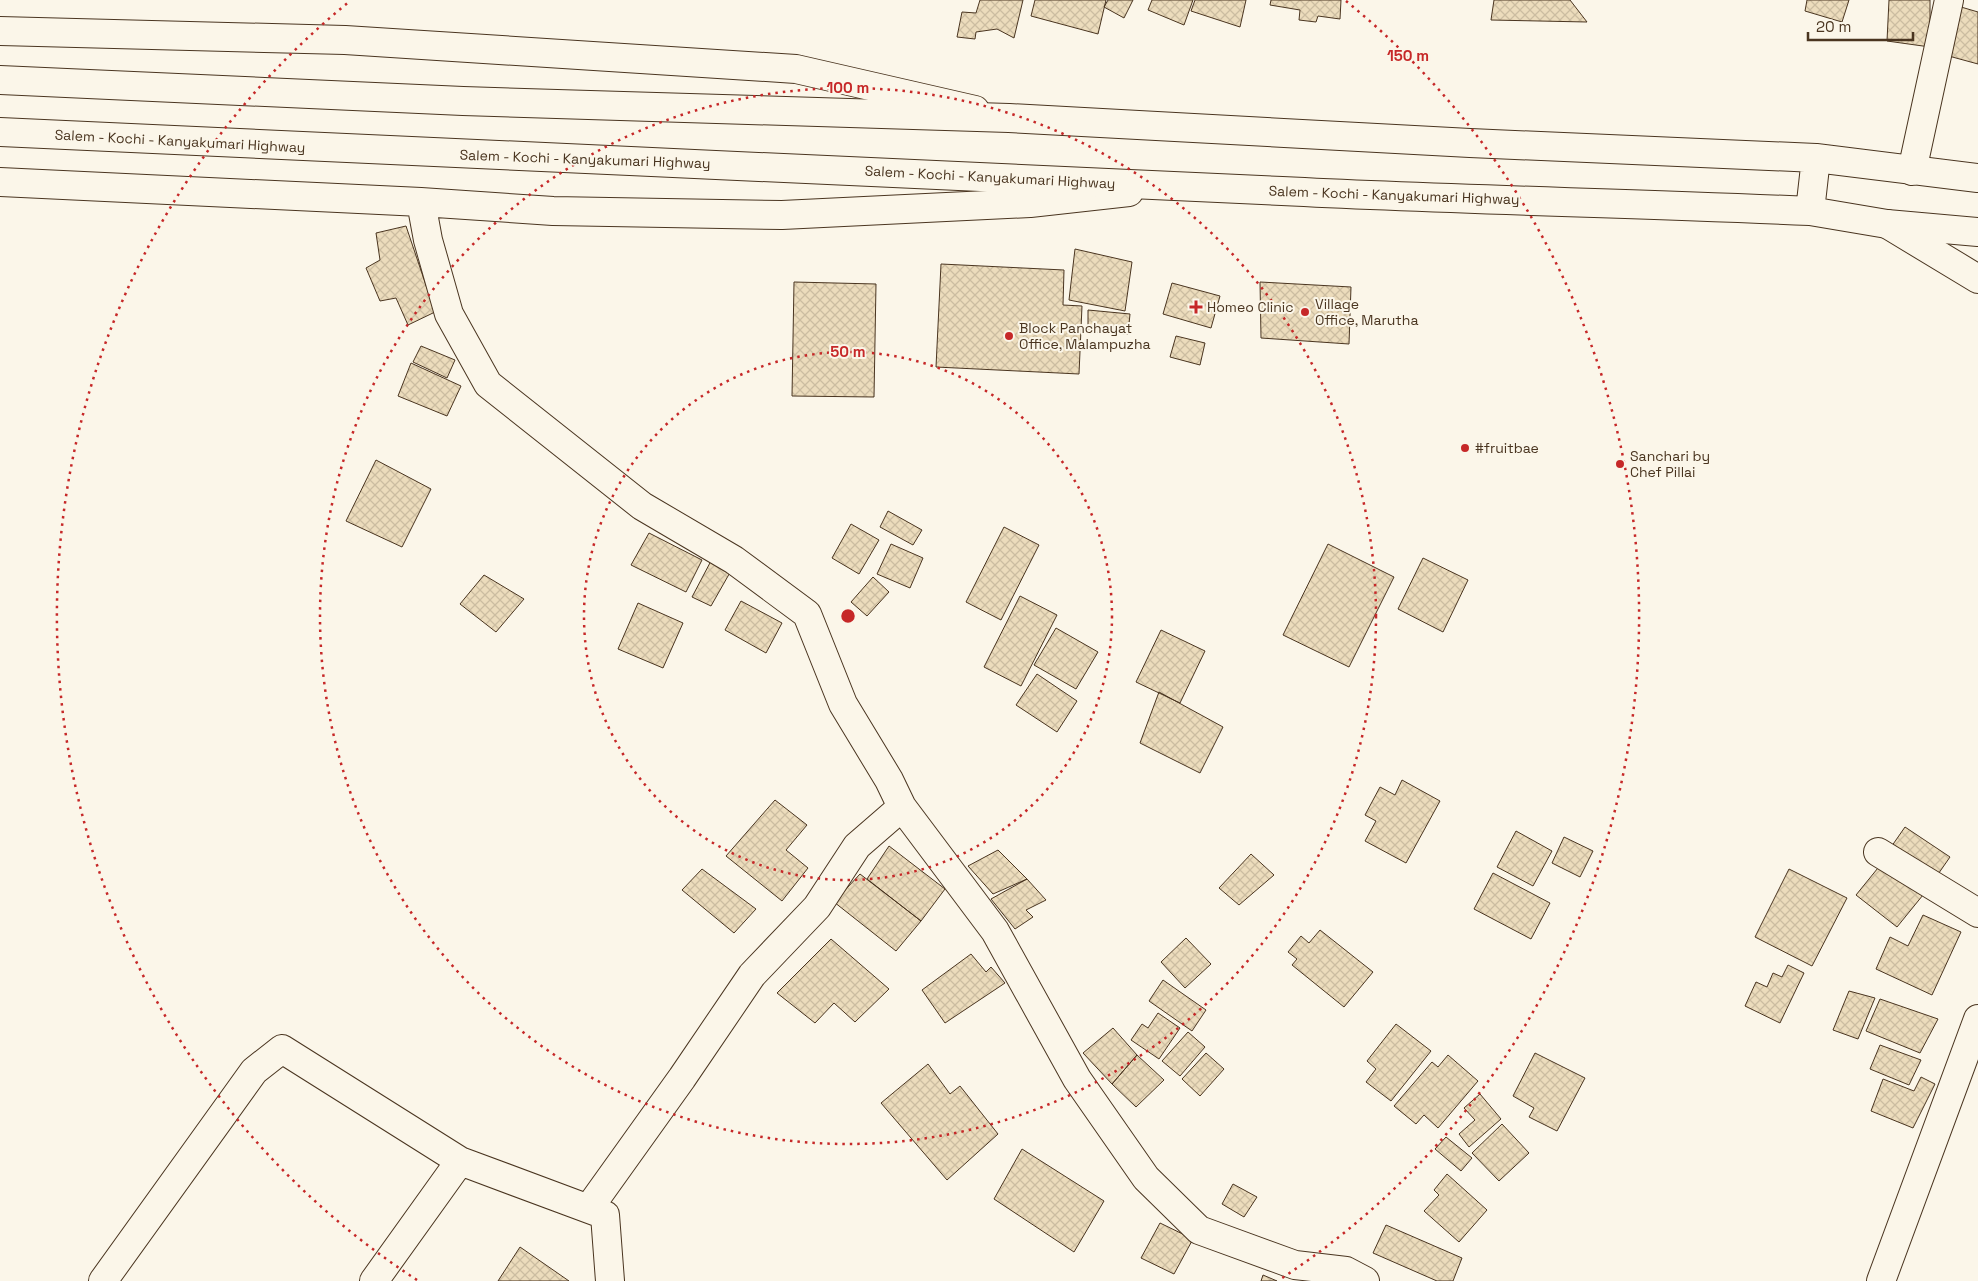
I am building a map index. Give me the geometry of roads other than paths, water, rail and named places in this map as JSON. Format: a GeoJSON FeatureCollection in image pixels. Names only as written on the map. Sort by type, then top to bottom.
{"type":"FeatureCollection","features":[{"type":"Feature","properties":{"kind":"main road"},"geometry":{"type":"LineString","coordinates":[[1912,171],[1949,0]]}},
{"type":"Feature","properties":{"kind":"main road"},"geometry":{"type":"LineString","coordinates":[[0,31],[345,40],[796,69],[1009,118]]}},
{"type":"Feature","properties":{"kind":"main road"},"geometry":{"type":"LineString","coordinates":[[0,80],[463,101],[1009,118],[1480,144],[1816,158],[1978,178]]}},
{"type":"Feature","properties":{"kind":"main road","name":"Salem - Kochi - Kanyakumari Highway"},"geometry":{"type":"LineString","coordinates":[[0,132],[1178,186],[1810,211],[1886,224],[1978,232]]}},
{"type":"Feature","properties":{"kind":"main road"},"geometry":{"type":"LineString","coordinates":[[1810,211],[1816,158]]}},
{"type":"Feature","properties":{"kind":"main road"},"geometry":{"type":"LineString","coordinates":[[0,182],[421,202],[553,211],[782,215],[1030,203],[1178,186]]}},
{"type":"Feature","properties":{"kind":"main road"},"geometry":{"type":"LineString","coordinates":[[421,202],[428,240],[450,314],[488,384],[642,506],[734,560],[807,614],[843,704],[889,780],[902,808],[995,931],[1077,1079],[1146,1178],[1199,1230],[1295,1265],[1346,1271],[1366,1281]]}},
{"type":"Feature","properties":{"kind":"main road"},"geometry":{"type":"LineString","coordinates":[[1886,224],[1978,279]]}},
{"type":"Feature","properties":{"kind":"main road"},"geometry":{"type":"LineString","coordinates":[[589,1208],[682,1078],[752,975],[817,907],[857,846],[902,808]]}},
{"type":"Feature","properties":{"kind":"main road"},"geometry":{"type":"LineString","coordinates":[[1878,852],[1978,913]]}},
{"type":"Feature","properties":{"kind":"main road"},"geometry":{"type":"LineString","coordinates":[[1881,1281],[1978,1019]]}},
{"type":"Feature","properties":{"kind":"main road"},"geometry":{"type":"LineString","coordinates":[[103,1281],[254,1071],[282,1049],[460,1161],[605,1215],[610,1281]]}},
{"type":"Feature","properties":{"kind":"main road"},"geometry":{"type":"LineString","coordinates":[[374,1281],[460,1161]]}},
{"type":"Feature","properties":{"kind":"place","name":"Homeo Clinic"},"geometry":{"type":"Point","coordinates":[1196,307]}},
{"type":"Feature","properties":{"kind":"place","name":"Village Office, Marutha"},"geometry":{"type":"Point","coordinates":[1305,312]}},
{"type":"Feature","properties":{"kind":"place","name":"Block Panchayat Office, Malampuzha"},"geometry":{"type":"Point","coordinates":[1009,336]}},
{"type":"Feature","properties":{"kind":"place","name":"#fruitbae"},"geometry":{"type":"Point","coordinates":[1465,448]}},
{"type":"Feature","properties":{"kind":"place","name":"Sanchari by Chef Pillai"},"geometry":{"type":"Point","coordinates":[1620,464]}}]}
